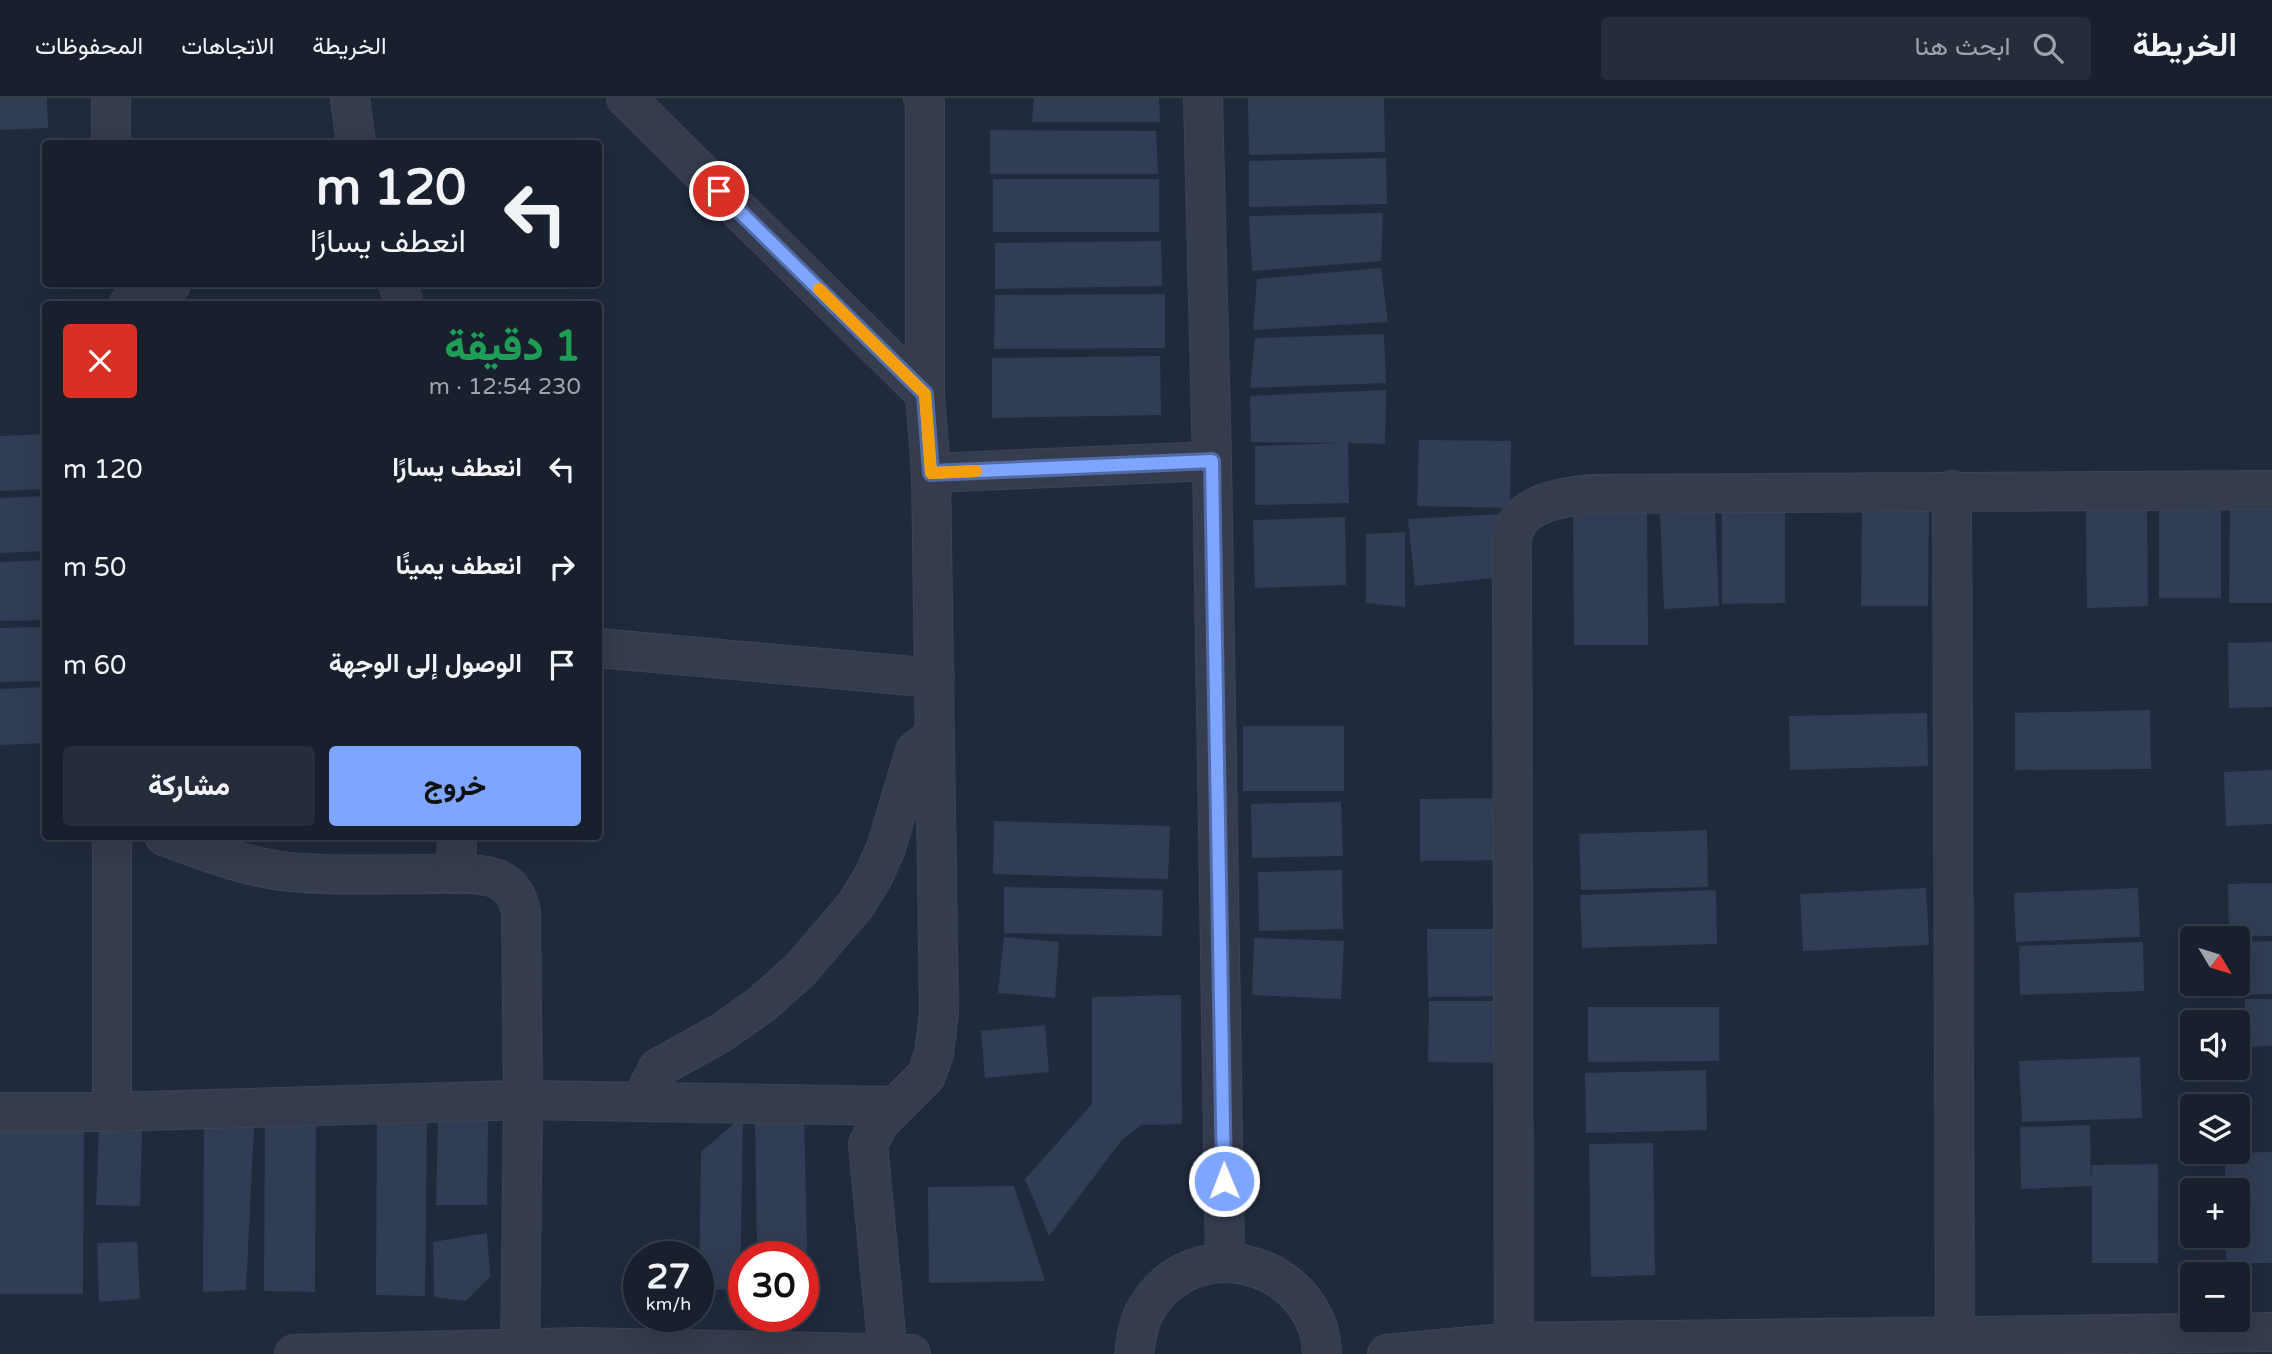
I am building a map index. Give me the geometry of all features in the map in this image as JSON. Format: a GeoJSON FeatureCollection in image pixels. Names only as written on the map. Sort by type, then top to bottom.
{"type":"FeatureCollection","features":[{"type":"Feature","properties":{"kind":"street"},"geometry":{"type":"LineString","coordinates":[[111,98],[111,140]]}},
{"type":"Feature","properties":{"kind":"street"},"geometry":{"type":"LineString","coordinates":[[350,98],[355,140]]}},
{"type":"Feature","properties":{"kind":"street"},"geometry":{"type":"LineString","coordinates":[[626,98],[925,394]]}},
{"type":"Feature","properties":{"kind":"street"},"geometry":{"type":"LineString","coordinates":[[888,1354],[868,1144],[878,1123],[926,1076],[934,1054],[939,1013],[931,473],[925,394],[923,98]]}},
{"type":"Feature","properties":{"kind":"street"},"geometry":{"type":"LineString","coordinates":[[1203,98],[1212,461],[1225,1262]]}},
{"type":"Feature","properties":{"kind":"street"},"geometry":{"type":"LineString","coordinates":[[135,301],[165,287]]}},
{"type":"Feature","properties":{"kind":"street"},"geometry":{"type":"LineString","coordinates":[[931,473],[1212,461]]}},
{"type":"Feature","properties":{"kind":"street"},"geometry":{"type":"LineString","coordinates":[[1952,490],[1955,1345]]}},
{"type":"Feature","properties":{"kind":"street"},"geometry":{"type":"LineString","coordinates":[[1514,1348],[1512,569],[1514,529],[1531,509],[1558,499],[1590,494],[2272,490]]}},
{"type":"Feature","properties":{"kind":"street"},"geometry":{"type":"LineString","coordinates":[[602,648],[935,678]]}},
{"type":"Feature","properties":{"kind":"street"},"geometry":{"type":"LineString","coordinates":[[648,1102],[649,1086],[658,1068],[721,1033],[762,1004],[800,970],[855,906],[873,877],[886,848],[915,751],[921,746],[935,745]]}},
{"type":"Feature","properties":{"kind":"street"},"geometry":{"type":"LineString","coordinates":[[111,840],[112,1112]]}},
{"type":"Feature","properties":{"kind":"street"},"geometry":{"type":"LineString","coordinates":[[175,840],[230,860],[301,873],[456,874],[497,879],[510,887],[518,898],[522,926],[523,1100],[520,1351]]}},
{"type":"Feature","properties":{"kind":"street"},"geometry":{"type":"LineString","coordinates":[[456,874],[457,840]]}},
{"type":"Feature","properties":{"kind":"street"},"geometry":{"type":"LineString","coordinates":[[0,1112],[112,1112],[523,1100],[896,1106]]}},
{"type":"Feature","properties":{"kind":"street"},"geometry":{"type":"LineString","coordinates":[[1134,1354],[1136,1335],[1145,1312],[1159,1292],[1178,1277],[1200,1267],[1225,1262],[1255,1266],[1283,1280],[1305,1302],[1318,1329],[1322,1354]]}},
{"type":"Feature","properties":{"kind":"street"},"geometry":{"type":"LineString","coordinates":[[1387,1354],[1514,1348],[1955,1345],[2272,1332]]}},
{"type":"Feature","properties":{"kind":"street"},"geometry":{"type":"LineString","coordinates":[[294,1354],[520,1351],[580,1347],[911,1354]]}},
{"type":"Feature","properties":{"kind":"building"},"geometry":{"type":"Polygon","coordinates":[[[0,98],[47,98],[48,128],[0,130],[0,98]]]}},
{"type":"Feature","properties":{"kind":"building"},"geometry":{"type":"Polygon","coordinates":[[[1034,98],[1159,98],[1160,122],[1032,122],[1034,98]]]}},
{"type":"Feature","properties":{"kind":"building"},"geometry":{"type":"Polygon","coordinates":[[[1248,98],[1384,98],[1385,152],[1249,155],[1248,98]]]}},
{"type":"Feature","properties":{"kind":"building"},"geometry":{"type":"Polygon","coordinates":[[[990,130],[1156,131],[1158,174],[990,174],[990,130]]]}},
{"type":"Feature","properties":{"kind":"building"},"geometry":{"type":"Polygon","coordinates":[[[1386,158],[1387,204],[1249,207],[1249,161],[1386,158]]]}},
{"type":"Feature","properties":{"kind":"building"},"geometry":{"type":"Polygon","coordinates":[[[993,179],[1159,179],[1159,232],[993,232],[993,179]]]}},
{"type":"Feature","properties":{"kind":"building"},"geometry":{"type":"Polygon","coordinates":[[[1383,213],[1381,261],[1252,271],[1249,216],[1383,213]]]}},
{"type":"Feature","properties":{"kind":"building"},"geometry":{"type":"Polygon","coordinates":[[[1161,241],[1162,286],[995,289],[995,243],[1161,241]]]}},
{"type":"Feature","properties":{"kind":"building"},"geometry":{"type":"Polygon","coordinates":[[[1381,268],[1388,322],[1253,330],[1257,279],[1381,268]]]}},
{"type":"Feature","properties":{"kind":"building"},"geometry":{"type":"Polygon","coordinates":[[[1165,294],[1165,348],[994,349],[995,295],[1165,294]]]}},
{"type":"Feature","properties":{"kind":"building"},"geometry":{"type":"Polygon","coordinates":[[[1384,334],[1386,383],[1250,388],[1255,338],[1384,334]]]}},
{"type":"Feature","properties":{"kind":"building"},"geometry":{"type":"Polygon","coordinates":[[[1160,356],[1161,415],[992,418],[992,358],[1160,356]]]}},
{"type":"Feature","properties":{"kind":"building"},"geometry":{"type":"Polygon","coordinates":[[[1386,390],[1385,444],[1348,443],[1349,503],[1255,505],[1255,446],[1345,443],[1251,442],[1250,396],[1386,390]]]}},
{"type":"Feature","properties":{"kind":"building"},"geometry":{"type":"Polygon","coordinates":[[[42,434],[42,489],[0,491],[0,436],[42,434]]]}},
{"type":"Feature","properties":{"kind":"building"},"geometry":{"type":"Polygon","coordinates":[[[1419,440],[1511,441],[1510,508],[1417,506],[1419,440]]]}},
{"type":"Feature","properties":{"kind":"building"},"geometry":{"type":"Polygon","coordinates":[[[42,496],[42,551],[0,553],[0,498],[42,496]]]}},
{"type":"Feature","properties":{"kind":"building"},"geometry":{"type":"Polygon","coordinates":[[[1929,500],[1928,606],[1861,606],[1862,501],[1929,500]]]}},
{"type":"Feature","properties":{"kind":"building"},"geometry":{"type":"Polygon","coordinates":[[[2221,503],[2221,598],[2159,598],[2159,504],[2221,503]]]}},
{"type":"Feature","properties":{"kind":"building"},"geometry":{"type":"Polygon","coordinates":[[[2230,503],[2272,503],[2272,603],[2229,603],[2230,503]]]}},
{"type":"Feature","properties":{"kind":"building"},"geometry":{"type":"Polygon","coordinates":[[[2147,506],[2148,606],[2087,608],[2086,507],[2147,506]]]}},
{"type":"Feature","properties":{"kind":"building"},"geometry":{"type":"Polygon","coordinates":[[[1573,508],[1647,508],[1648,645],[1574,645],[1573,508]]]}},
{"type":"Feature","properties":{"kind":"building"},"geometry":{"type":"Polygon","coordinates":[[[1785,510],[1785,603],[1722,604],[1722,511],[1785,510]]]}},
{"type":"Feature","properties":{"kind":"building"},"geometry":{"type":"Polygon","coordinates":[[[1715,512],[1719,606],[1664,609],[1660,514],[1715,512]]]}},
{"type":"Feature","properties":{"kind":"building"},"geometry":{"type":"Polygon","coordinates":[[[1503,514],[1503,577],[1415,586],[1408,519],[1503,514]]]}},
{"type":"Feature","properties":{"kind":"building"},"geometry":{"type":"Polygon","coordinates":[[[1345,517],[1346,585],[1255,588],[1253,520],[1345,517]]]}},
{"type":"Feature","properties":{"kind":"building"},"geometry":{"type":"Polygon","coordinates":[[[1405,532],[1405,607],[1366,603],[1366,534],[1405,532]]]}},
{"type":"Feature","properties":{"kind":"building"},"geometry":{"type":"Polygon","coordinates":[[[42,560],[42,620],[0,621],[0,562],[42,560]]]}},
{"type":"Feature","properties":{"kind":"building"},"geometry":{"type":"Polygon","coordinates":[[[42,627],[42,681],[0,682],[0,628],[42,627]]]}},
{"type":"Feature","properties":{"kind":"building"},"geometry":{"type":"Polygon","coordinates":[[[2272,642],[2272,707],[2229,708],[2228,643],[2272,642]]]}},
{"type":"Feature","properties":{"kind":"building"},"geometry":{"type":"Polygon","coordinates":[[[42,687],[42,743],[0,745],[0,689],[42,687]]]}},
{"type":"Feature","properties":{"kind":"building"},"geometry":{"type":"Polygon","coordinates":[[[2150,710],[2151,769],[2015,770],[2015,713],[2150,710]]]}},
{"type":"Feature","properties":{"kind":"building"},"geometry":{"type":"Polygon","coordinates":[[[1927,713],[1928,766],[1790,770],[1789,716],[1927,713]]]}},
{"type":"Feature","properties":{"kind":"building"},"geometry":{"type":"Polygon","coordinates":[[[1243,726],[1344,726],[1344,791],[1243,791],[1243,726]]]}},
{"type":"Feature","properties":{"kind":"building"},"geometry":{"type":"Polygon","coordinates":[[[2272,770],[2272,824],[2226,826],[2224,772],[2272,770]]]}},
{"type":"Feature","properties":{"kind":"building"},"geometry":{"type":"Polygon","coordinates":[[[1505,798],[1505,860],[1420,861],[1420,799],[1505,798]]]}},
{"type":"Feature","properties":{"kind":"building"},"geometry":{"type":"Polygon","coordinates":[[[1341,802],[1343,856],[1252,858],[1251,804],[1341,802]]]}},
{"type":"Feature","properties":{"kind":"building"},"geometry":{"type":"Polygon","coordinates":[[[994,821],[1170,826],[1168,879],[993,874],[994,821]]]}},
{"type":"Feature","properties":{"kind":"building"},"geometry":{"type":"Polygon","coordinates":[[[1707,830],[1708,887],[1581,890],[1579,834],[1707,830]]]}},
{"type":"Feature","properties":{"kind":"building"},"geometry":{"type":"Polygon","coordinates":[[[1342,870],[1343,929],[1259,931],[1258,872],[1342,870]]]}},
{"type":"Feature","properties":{"kind":"building"},"geometry":{"type":"Polygon","coordinates":[[[2272,883],[2272,936],[2250,937],[2250,926],[2229,926],[2228,884],[2272,883]]]}},
{"type":"Feature","properties":{"kind":"building"},"geometry":{"type":"Polygon","coordinates":[[[1004,887],[1163,890],[1162,936],[1004,933],[1004,887]]]}},
{"type":"Feature","properties":{"kind":"building"},"geometry":{"type":"Polygon","coordinates":[[[1926,888],[1929,945],[1803,951],[1800,894],[1926,888]]]}},
{"type":"Feature","properties":{"kind":"building"},"geometry":{"type":"Polygon","coordinates":[[[2138,888],[2140,937],[2016,942],[2014,893],[2138,888]]]}},
{"type":"Feature","properties":{"kind":"building"},"geometry":{"type":"Polygon","coordinates":[[[1716,890],[1717,944],[1582,948],[1580,895],[1716,890]]]}},
{"type":"Feature","properties":{"kind":"building"},"geometry":{"type":"Polygon","coordinates":[[[1427,929],[1509,929],[1509,996],[1428,997],[1427,929]]]}},
{"type":"Feature","properties":{"kind":"building"},"geometry":{"type":"Polygon","coordinates":[[[1004,937],[1059,942],[1055,998],[998,993],[1004,937]]]}},
{"type":"Feature","properties":{"kind":"building"},"geometry":{"type":"Polygon","coordinates":[[[1254,938],[1344,941],[1341,999],[1252,995],[1254,938]]]}},
{"type":"Feature","properties":{"kind":"building"},"geometry":{"type":"Polygon","coordinates":[[[2272,941],[2272,994],[2250,995],[2250,942],[2272,941]]]}},
{"type":"Feature","properties":{"kind":"building"},"geometry":{"type":"Polygon","coordinates":[[[2143,942],[2144,991],[2020,995],[2019,946],[2143,942]]]}},
{"type":"Feature","properties":{"kind":"building"},"geometry":{"type":"Polygon","coordinates":[[[1181,995],[1182,1124],[1141,1125],[1121,1141],[1049,1236],[1025,1179],[1092,1104],[1092,997],[1181,995]]]}},
{"type":"Feature","properties":{"kind":"building"},"geometry":{"type":"Polygon","coordinates":[[[2245,999],[2272,999],[2272,1046],[2250,1047],[2250,1010],[2245,1010],[2245,999]]]}},
{"type":"Feature","properties":{"kind":"building"},"geometry":{"type":"Polygon","coordinates":[[[1429,1001],[1522,1001],[1521,1063],[1428,1062],[1429,1001]]]}},
{"type":"Feature","properties":{"kind":"building"},"geometry":{"type":"Polygon","coordinates":[[[1588,1007],[1719,1007],[1719,1061],[1588,1062],[1588,1007]]]}},
{"type":"Feature","properties":{"kind":"building"},"geometry":{"type":"Polygon","coordinates":[[[1045,1025],[1049,1072],[985,1078],[981,1031],[1045,1025]]]}},
{"type":"Feature","properties":{"kind":"building"},"geometry":{"type":"Polygon","coordinates":[[[2140,1057],[2142,1118],[2022,1122],[2019,1061],[2140,1057]]]}},
{"type":"Feature","properties":{"kind":"building"},"geometry":{"type":"Polygon","coordinates":[[[1706,1070],[1707,1130],[1586,1133],[1585,1073],[1706,1070]]]}},
{"type":"Feature","properties":{"kind":"building"},"geometry":{"type":"Polygon","coordinates":[[[743,1116],[741,1241],[728,1241],[728,1290],[714,1289],[714,1241],[700,1241],[701,1152],[743,1116]]]}},
{"type":"Feature","properties":{"kind":"building"},"geometry":{"type":"Polygon","coordinates":[[[804,1116],[807,1241],[757,1241],[755,1117],[804,1116]]]}},
{"type":"Feature","properties":{"kind":"building"},"geometry":{"type":"Polygon","coordinates":[[[438,1120],[488,1121],[487,1205],[436,1205],[438,1120]]]}},
{"type":"Feature","properties":{"kind":"building"},"geometry":{"type":"Polygon","coordinates":[[[377,1121],[427,1121],[425,1296],[376,1295],[377,1121]]]}},
{"type":"Feature","properties":{"kind":"building"},"geometry":{"type":"Polygon","coordinates":[[[265,1122],[316,1122],[315,1292],[264,1291],[265,1122]]]}},
{"type":"Feature","properties":{"kind":"building"},"geometry":{"type":"Polygon","coordinates":[[[0,1124],[84,1124],[83,1294],[0,1294],[0,1124]]]}},
{"type":"Feature","properties":{"kind":"building"},"geometry":{"type":"Polygon","coordinates":[[[2090,1125],[2091,1182],[2092,1165],[2158,1164],[2158,1263],[2092,1263],[2092,1186],[2021,1189],[2020,1127],[2090,1125]]]}},
{"type":"Feature","properties":{"kind":"building"},"geometry":{"type":"Polygon","coordinates":[[[204,1127],[254,1127],[246,1290],[203,1292],[204,1127]]]}},
{"type":"Feature","properties":{"kind":"building"},"geometry":{"type":"Polygon","coordinates":[[[99,1130],[142,1131],[140,1206],[96,1205],[99,1130]]]}},
{"type":"Feature","properties":{"kind":"building"},"geometry":{"type":"Polygon","coordinates":[[[1653,1143],[1655,1275],[1591,1277],[1589,1144],[1653,1143]]]}},
{"type":"Feature","properties":{"kind":"building"},"geometry":{"type":"Polygon","coordinates":[[[2250,1152],[2272,1152],[2272,1263],[2226,1262],[2226,1248],[2250,1248],[2250,1178],[2225,1178],[2225,1164],[2250,1164],[2250,1152]]]}},
{"type":"Feature","properties":{"kind":"building"},"geometry":{"type":"Polygon","coordinates":[[[1014,1186],[1045,1281],[929,1283],[928,1187],[1014,1186]]]}},
{"type":"Feature","properties":{"kind":"building"},"geometry":{"type":"Polygon","coordinates":[[[487,1233],[490,1277],[466,1301],[434,1297],[433,1242],[487,1233]]]}},
{"type":"Feature","properties":{"kind":"building"},"geometry":{"type":"Polygon","coordinates":[[[137,1242],[140,1299],[99,1302],[97,1243],[137,1242]]]}},
{"type":"Feature","properties":{"kind":"slow traffic"},"geometry":{"type":"LineString","coordinates":[[819,289],[925,394],[931,473],[976,471]]}},
{"type":"Feature","properties":{"kind":"route"},"geometry":{"type":"LineString","coordinates":[[719,191],[925,394],[931,473],[1212,461],[1224,1181]]}}]}
